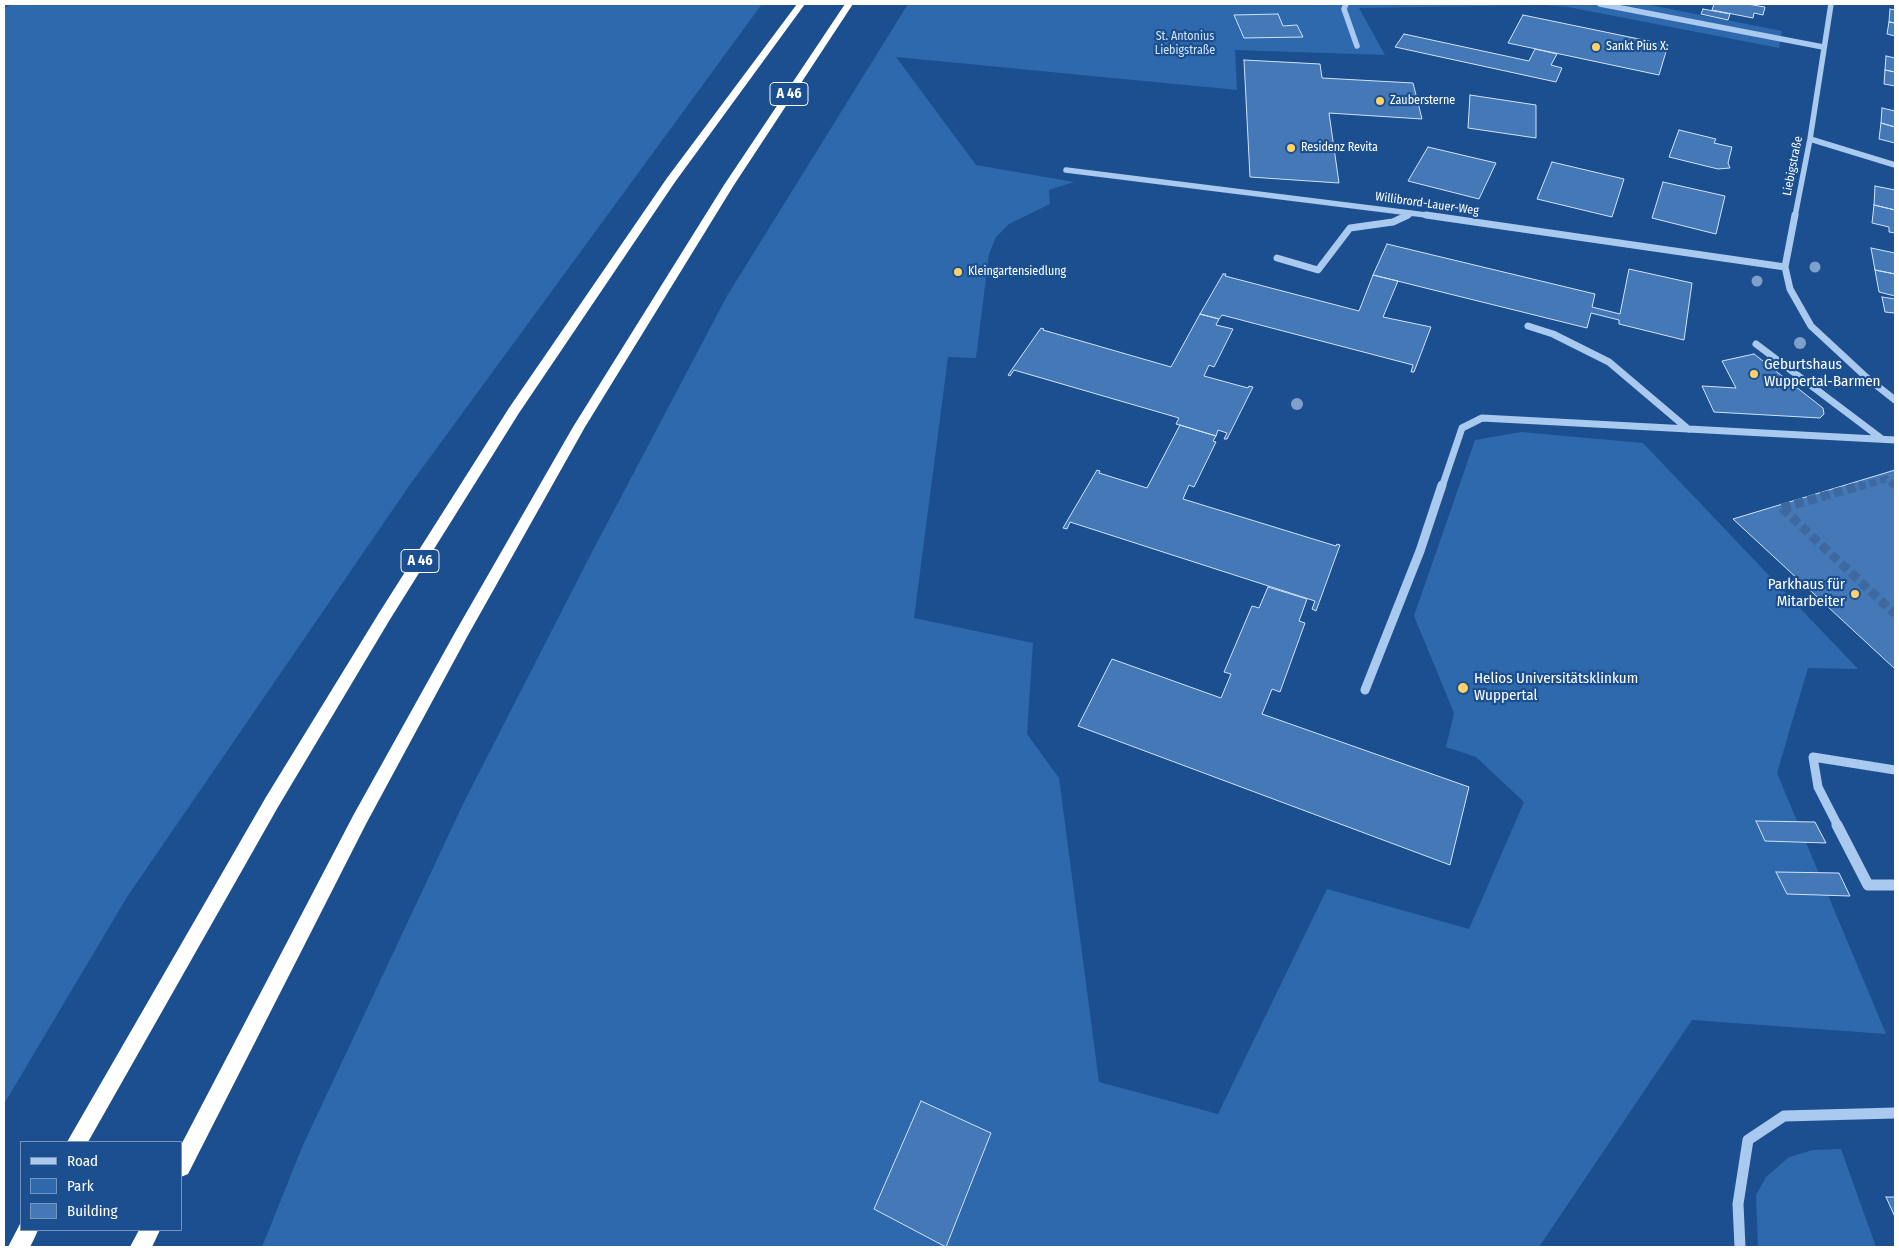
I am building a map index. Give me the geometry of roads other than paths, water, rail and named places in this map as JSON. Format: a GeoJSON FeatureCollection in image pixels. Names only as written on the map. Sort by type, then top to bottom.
{"type":"FeatureCollection","features":[{"type":"Feature","properties":{"kind":"highway","name":"A 46"},"geometry":{"type":"LineString","coordinates":[[78,1141],[147,1017],[277,794],[384,617],[514,411],[671,180],[800,4]]}},
{"type":"Feature","properties":{"kind":"highway","name":"A 46"},"geometry":{"type":"LineString","coordinates":[[182,1165],[360,819],[462,633],[579,427],[729,185],[850,4]]}},
{"type":"Feature","properties":{"kind":"highway"},"geometry":{"type":"LineString","coordinates":[[19,1247],[27,1231]]}},
{"type":"Feature","properties":{"kind":"highway"},"geometry":{"type":"LineString","coordinates":[[141,1247],[149,1231]]}},
{"type":"Feature","properties":{"kind":"street"},"geometry":{"type":"LineString","coordinates":[[1346,4],[1344,9],[1357,46]]}},
{"type":"Feature","properties":{"kind":"street"},"geometry":{"type":"LineString","coordinates":[[1600,4],[1823,46]]}},
{"type":"Feature","properties":{"kind":"street","name":"Liebigstraße"},"geometry":{"type":"LineString","coordinates":[[1831,4],[1810,139],[1785,267],[1790,289],[1811,326],[1866,377],[1895,400]]}},
{"type":"Feature","properties":{"kind":"street"},"geometry":{"type":"LineString","coordinates":[[1810,139],[1895,165]]}},
{"type":"Feature","properties":{"kind":"street","name":"Willibrord-Lauer-Weg"},"geometry":{"type":"LineString","coordinates":[[1066,170],[1412,213],[1785,267]]}},
{"type":"Feature","properties":{"kind":"street"},"geometry":{"type":"LineString","coordinates":[[1278,258],[1318,270],[1350,228],[1393,222],[1412,213]]}},
{"type":"Feature","properties":{"kind":"street"},"geometry":{"type":"LineString","coordinates":[[1528,326],[1553,334],[1608,362],[1688,429]]}},
{"type":"Feature","properties":{"kind":"street"},"geometry":{"type":"LineString","coordinates":[[1756,344],[1882,439]]}},
{"type":"Feature","properties":{"kind":"street"},"geometry":{"type":"LineString","coordinates":[[1365,690],[1420,551],[1462,428],[1482,418],[1895,440]]}},
{"type":"Feature","properties":{"kind":"street"},"geometry":{"type":"LineString","coordinates":[[1895,770],[1814,757],[1818,786],[1868,885],[1895,884]]}},
{"type":"Feature","properties":{"kind":"street"},"geometry":{"type":"LineString","coordinates":[[1740,1247],[1738,1204],[1748,1140],[1784,1116],[1895,1113]]}},
{"type":"Feature","properties":{"kind":"tunnel"},"geometry":{"type":"LineString","coordinates":[[1859,487],[1886,479],[1895,486]]}},
{"type":"Feature","properties":{"kind":"tunnel"},"geometry":{"type":"LineString","coordinates":[[1863,485],[1782,508],[1895,614]]}},
{"type":"Feature","properties":{"kind":"place","name":"Sankt Pius X."},"geometry":{"type":"Point","coordinates":[1596,47]}},
{"type":"Feature","properties":{"kind":"place","name":"Zaubersterne"},"geometry":{"type":"Point","coordinates":[1380,101]}},
{"type":"Feature","properties":{"kind":"place","name":"Residenz Revita"},"geometry":{"type":"Point","coordinates":[1291,148]}},
{"type":"Feature","properties":{"kind":"place","name":"Kleingartensiedlung"},"geometry":{"type":"Point","coordinates":[958,272]}},
{"type":"Feature","properties":{"kind":"place","name":"Geburtshaus Wuppertal-Barmen"},"geometry":{"type":"Point","coordinates":[1754,374]}},
{"type":"Feature","properties":{"kind":"place","name":"Parkhaus für Mitarbeiter"},"geometry":{"type":"Point","coordinates":[1855,594]}},
{"type":"Feature","properties":{"kind":"place","name":"Helios Universitätsklinkum Wuppertal"},"geometry":{"type":"Point","coordinates":[1463,688]}},
{"type":"Feature","properties":{"kind":"park label","name":"St. Antonius Liebigstraße"},"geometry":{"type":"Point","coordinates":[1185,44]}}]}
